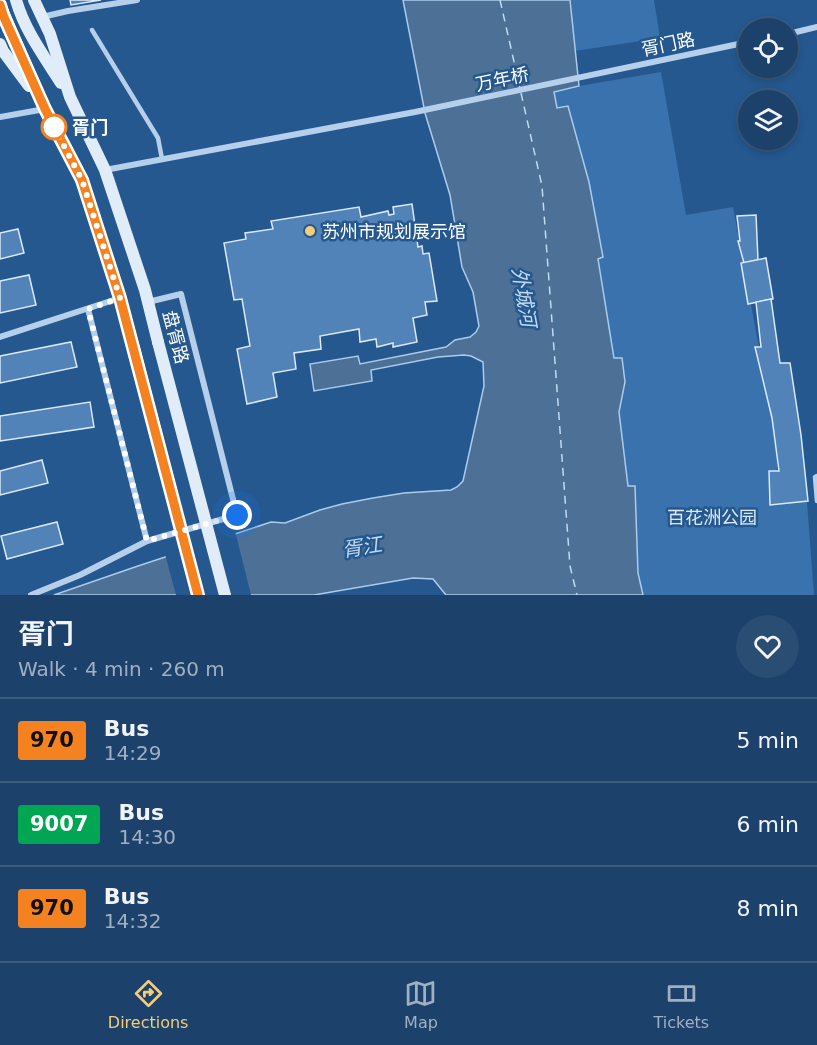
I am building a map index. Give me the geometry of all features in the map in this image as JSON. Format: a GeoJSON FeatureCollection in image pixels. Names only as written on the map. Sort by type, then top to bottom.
{"type":"FeatureCollection","features":[{"type":"Feature","properties":{"kind":"main road","name":"盘胥路"},"geometry":{"type":"LineString","coordinates":[[16,0],[33,39],[69,97],[105,170],[148,302],[225,595]]}},
{"type":"Feature","properties":{"kind":"main road","name":"盘胥路"},"geometry":{"type":"LineString","coordinates":[[34,0],[50,34],[69,97]]}},
{"type":"Feature","properties":{"kind":"main road"},"geometry":{"type":"LineString","coordinates":[[0,5],[45,109],[82,180],[134,348],[198,595]]}},
{"type":"Feature","properties":{"kind":"main road"},"geometry":{"type":"LineString","coordinates":[[0,44],[45,109]]}},
{"type":"Feature","properties":{"kind":"street"},"geometry":{"type":"LineString","coordinates":[[42,17],[136,0]]}},
{"type":"Feature","properties":{"kind":"street"},"geometry":{"type":"LineString","coordinates":[[798,32],[817,27]]}},
{"type":"Feature","properties":{"kind":"street","name":"胥门路"},"geometry":{"type":"LineString","coordinates":[[594,75],[738,44]]}},
{"type":"Feature","properties":{"kind":"street","name":"万年桥"},"geometry":{"type":"LineString","coordinates":[[105,170],[415,112],[594,75]]}},
{"type":"Feature","properties":{"kind":"street"},"geometry":{"type":"LineString","coordinates":[[0,117],[45,109]]}},
{"type":"Feature","properties":{"kind":"street"},"geometry":{"type":"LineString","coordinates":[[31,595],[80,575],[147,541],[237,515],[181,294],[148,302]]}},
{"type":"Feature","properties":{"kind":"street"},"geometry":{"type":"LineString","coordinates":[[0,337],[120,298]]}},
{"type":"Feature","properties":{"kind":"street"},"geometry":{"type":"LineString","coordinates":[[88,309],[147,541]]}},
{"type":"Feature","properties":{"kind":"lane"},"geometry":{"type":"LineString","coordinates":[[92,30],[158,138],[162,159]]}},
{"type":"Feature","properties":{"kind":"lane"},"geometry":{"type":"LineString","coordinates":[[817,476],[815,477],[817,501]]}},
{"type":"Feature","properties":{"kind":"green space"},"geometry":{"type":"Polygon","coordinates":[[[570,0],[654,0],[660,38],[575,51],[570,0]]]}},
{"type":"Feature","properties":{"kind":"green space","name":"百花洲公园"},"geometry":{"type":"Polygon","coordinates":[[[661,72],[686,215],[733,207],[772,418],[777,477],[805,476],[814,595],[643,595],[638,573],[635,486],[628,487],[619,412],[625,382],[621,358],[614,359],[597,259],[603,257],[589,182],[568,106],[557,108],[554,91],[661,72]]]}},
{"type":"Feature","properties":{"kind":"water"},"geometry":{"type":"Polygon","coordinates":[[[403,0],[570,0],[579,86],[554,92],[557,108],[568,106],[589,182],[603,257],[598,259],[614,358],[622,358],[625,382],[619,412],[628,486],[635,486],[638,573],[643,595],[446,595],[433,579],[413,578],[314,595],[54,595],[271,522],[285,523],[320,510],[373,498],[404,493],[451,490],[463,481],[484,386],[483,362],[464,355],[438,357],[371,370],[372,381],[314,391],[310,364],[358,356],[360,364],[446,347],[455,340],[470,337],[479,326],[473,292],[462,267],[450,195],[425,113],[403,0]]]}},
{"type":"Feature","properties":{"kind":"pier"},"geometry":{"type":"Polygon","coordinates":[[[235,531],[251,595],[176,595],[165,554],[235,531]]]}},
{"type":"Feature","properties":{"kind":"building"},"geometry":{"type":"Polygon","coordinates":[[[70,0],[101,0],[71,5],[70,0]]]}},
{"type":"Feature","properties":{"kind":"building"},"geometry":{"type":"Polygon","coordinates":[[[412,204],[418,247],[422,246],[423,254],[429,253],[437,301],[425,302],[427,315],[413,318],[417,342],[393,347],[393,343],[377,347],[376,339],[360,342],[359,329],[320,336],[321,349],[294,353],[296,369],[273,373],[277,397],[247,404],[237,349],[250,346],[242,299],[234,300],[224,243],[246,239],[245,233],[273,229],[271,221],[359,207],[361,217],[388,211],[389,215],[394,214],[393,207],[412,204]]]}},
{"type":"Feature","properties":{"kind":"building"},"geometry":{"type":"Polygon","coordinates":[[[756,215],[758,260],[744,263],[738,241],[740,241],[737,216],[756,215]]]}},
{"type":"Feature","properties":{"kind":"building"},"geometry":{"type":"Polygon","coordinates":[[[18,229],[24,253],[0,259],[0,233],[18,229]]]}},
{"type":"Feature","properties":{"kind":"building"},"geometry":{"type":"Polygon","coordinates":[[[766,258],[773,299],[748,304],[741,263],[766,258]]]}},
{"type":"Feature","properties":{"kind":"building"},"geometry":{"type":"Polygon","coordinates":[[[29,275],[36,305],[0,313],[0,281],[29,275]]]}},
{"type":"Feature","properties":{"kind":"building"},"geometry":{"type":"Polygon","coordinates":[[[771,299],[780,363],[790,363],[808,501],[770,505],[769,471],[779,471],[772,418],[755,347],[761,347],[756,302],[771,299]]]}},
{"type":"Feature","properties":{"kind":"building"},"geometry":{"type":"Polygon","coordinates":[[[71,342],[77,367],[0,383],[0,356],[71,342]]]}},
{"type":"Feature","properties":{"kind":"building"},"geometry":{"type":"Polygon","coordinates":[[[90,402],[94,427],[0,441],[0,416],[90,402]]]}},
{"type":"Feature","properties":{"kind":"building"},"geometry":{"type":"Polygon","coordinates":[[[42,460],[48,483],[0,495],[0,471],[42,460]]]}},
{"type":"Feature","properties":{"kind":"building"},"geometry":{"type":"Polygon","coordinates":[[[57,522],[63,544],[7,559],[1,536],[57,522]]]}},
{"type":"Feature","properties":{"kind":"ferry route"},"geometry":{"type":"LineString","coordinates":[[500,0],[520,88]]}},
{"type":"Feature","properties":{"kind":"ferry route"},"geometry":{"type":"LineString","coordinates":[[521,93],[542,186],[570,566],[577,595]]}},
{"type":"Feature","properties":{"kind":"bus line","name":"970"},"geometry":{"type":"LineString","coordinates":[[0,5],[45,109],[82,180],[120,298],[198,595]]}},
{"type":"Feature","properties":{"kind":"place","name":"胥门"},"geometry":{"type":"Point","coordinates":[54,127]}},
{"type":"Feature","properties":{"kind":"place","name":"苏州市规划展示馆"},"geometry":{"type":"Point","coordinates":[310,231]}},
{"type":"Feature","properties":{"kind":"route"},"geometry":{"type":"LineString","coordinates":[[54,127],[82,180],[120,298],[88,309],[147,541],[237,515]]}},
{"type":"Feature","properties":{"kind":"water label","name":"外城河"},"geometry":{"type":"Point","coordinates":[524,297]}},
{"type":"Feature","properties":{"kind":"water label","name":"胥江"},"geometry":{"type":"Point","coordinates":[362,547]}}]}
